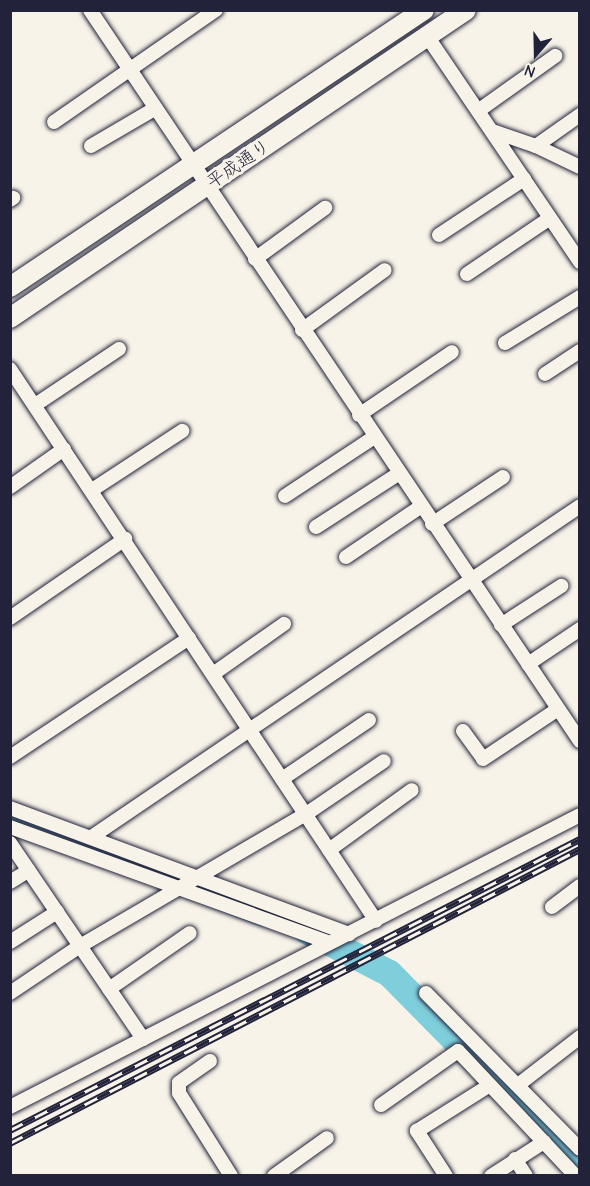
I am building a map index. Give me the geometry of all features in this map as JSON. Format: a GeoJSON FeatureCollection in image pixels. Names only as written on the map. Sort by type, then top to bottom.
{"type":"FeatureCollection","features":[{"type":"Feature","properties":{"kind":"street"},"geometry":{"type":"LineString","coordinates":[[90,10],[373,438],[579,741]]}},
{"type":"Feature","properties":{"kind":"street"},"geometry":{"type":"LineString","coordinates":[[54,122],[216,10]]}},
{"type":"Feature","properties":{"kind":"street","name":"平成通り"},"geometry":{"type":"LineString","coordinates":[[10,318],[466,10]]}},
{"type":"Feature","properties":{"kind":"street","name":"平成通り"},"geometry":{"type":"LineString","coordinates":[[10,287],[194,165],[415,13]]}},
{"type":"Feature","properties":{"kind":"street"},"geometry":{"type":"LineString","coordinates":[[427,36],[579,262]]}},
{"type":"Feature","properties":{"kind":"street"},"geometry":{"type":"LineString","coordinates":[[478,111],[555,56]]}},
{"type":"Feature","properties":{"kind":"street"},"geometry":{"type":"LineString","coordinates":[[91,146],[156,108]]}},
{"type":"Feature","properties":{"kind":"street"},"geometry":{"type":"LineString","coordinates":[[536,146],[579,115]]}},
{"type":"Feature","properties":{"kind":"street"},"geometry":{"type":"LineString","coordinates":[[492,131],[536,146],[579,167]]}},
{"type":"Feature","properties":{"kind":"street"},"geometry":{"type":"LineString","coordinates":[[439,235],[524,179]]}},
{"type":"Feature","properties":{"kind":"street"},"geometry":{"type":"LineString","coordinates":[[255,259],[325,208]]}},
{"type":"Feature","properties":{"kind":"street"},"geometry":{"type":"LineString","coordinates":[[467,274],[550,218]]}},
{"type":"Feature","properties":{"kind":"street"},"geometry":{"type":"LineString","coordinates":[[302,330],[385,270]]}},
{"type":"Feature","properties":{"kind":"street"},"geometry":{"type":"LineString","coordinates":[[505,343],[579,297]]}},
{"type":"Feature","properties":{"kind":"street"},"geometry":{"type":"LineString","coordinates":[[35,405],[119,349]]}},
{"type":"Feature","properties":{"kind":"street"},"geometry":{"type":"LineString","coordinates":[[545,374],[579,351]]}},
{"type":"Feature","properties":{"kind":"street"},"geometry":{"type":"LineString","coordinates":[[359,416],[452,352]]}},
{"type":"Feature","properties":{"kind":"street"},"geometry":{"type":"LineString","coordinates":[[10,369],[125,539],[376,921]]}},
{"type":"Feature","properties":{"kind":"street"},"geometry":{"type":"LineString","coordinates":[[92,490],[182,431]]}},
{"type":"Feature","properties":{"kind":"street"},"geometry":{"type":"LineString","coordinates":[[285,496],[373,438]]}},
{"type":"Feature","properties":{"kind":"street"},"geometry":{"type":"LineString","coordinates":[[10,487],[64,449]]}},
{"type":"Feature","properties":{"kind":"street"},"geometry":{"type":"LineString","coordinates":[[316,527],[398,474]]}},
{"type":"Feature","properties":{"kind":"street"},"geometry":{"type":"LineString","coordinates":[[432,524],[503,477]]}},
{"type":"Feature","properties":{"kind":"street"},"geometry":{"type":"LineString","coordinates":[[93,836],[579,506]]}},
{"type":"Feature","properties":{"kind":"street"},"geometry":{"type":"LineString","coordinates":[[346,557],[420,507]]}},
{"type":"Feature","properties":{"kind":"street"},"geometry":{"type":"LineString","coordinates":[[10,618],[125,539]]}},
{"type":"Feature","properties":{"kind":"street"},"geometry":{"type":"LineString","coordinates":[[501,626],[561,586]]}},
{"type":"Feature","properties":{"kind":"street"},"geometry":{"type":"LineString","coordinates":[[213,674],[284,624]]}},
{"type":"Feature","properties":{"kind":"street"},"geometry":{"type":"LineString","coordinates":[[528,664],[579,629]]}},
{"type":"Feature","properties":{"kind":"street"},"geometry":{"type":"LineString","coordinates":[[10,757],[189,638]]}},
{"type":"Feature","properties":{"kind":"street"},"geometry":{"type":"LineString","coordinates":[[463,731],[483,759],[558,709]]}},
{"type":"Feature","properties":{"kind":"street"},"geometry":{"type":"LineString","coordinates":[[282,779],[369,720]]}},
{"type":"Feature","properties":{"kind":"street"},"geometry":{"type":"LineString","coordinates":[[10,993],[80,946],[306,814],[384,761]]}},
{"type":"Feature","properties":{"kind":"street"},"geometry":{"type":"LineString","coordinates":[[329,850],[412,790]]}},
{"type":"Feature","properties":{"kind":"street"},"geometry":{"type":"LineString","coordinates":[[10,808],[93,836],[349,934]]}},
{"type":"Feature","properties":{"kind":"street"},"geometry":{"type":"LineString","coordinates":[[10,1107],[579,815]]}},
{"type":"Feature","properties":{"kind":"street"},"geometry":{"type":"LineString","coordinates":[[10,827],[328,942]]}},
{"type":"Feature","properties":{"kind":"street"},"geometry":{"type":"LineString","coordinates":[[10,843],[143,1039]]}},
{"type":"Feature","properties":{"kind":"street"},"geometry":{"type":"LineString","coordinates":[[10,882],[29,870]]}},
{"type":"Feature","properties":{"kind":"street"},"geometry":{"type":"LineString","coordinates":[[552,907],[579,886]]}},
{"type":"Feature","properties":{"kind":"street"},"geometry":{"type":"LineString","coordinates":[[10,942],[57,912]]}},
{"type":"Feature","properties":{"kind":"street"},"geometry":{"type":"LineString","coordinates":[[109,989],[190,933]]}},
{"type":"Feature","properties":{"kind":"street"},"geometry":{"type":"LineString","coordinates":[[426,993],[579,1149]]}},
{"type":"Feature","properties":{"kind":"street"},"geometry":{"type":"LineString","coordinates":[[518,1085],[579,1037]]}},
{"type":"Feature","properties":{"kind":"street"},"geometry":{"type":"LineString","coordinates":[[381,1105],[458,1051],[576,1176]]}},
{"type":"Feature","properties":{"kind":"street"},"geometry":{"type":"LineString","coordinates":[[210,1061],[179,1083],[179,1093],[231,1176]]}},
{"type":"Feature","properties":{"kind":"street"},"geometry":{"type":"LineString","coordinates":[[446,1176],[417,1131],[490,1085]]}},
{"type":"Feature","properties":{"kind":"street"},"geometry":{"type":"LineString","coordinates":[[566,1135],[579,1127]]}},
{"type":"Feature","properties":{"kind":"street"},"geometry":{"type":"LineString","coordinates":[[274,1176],[327,1138]]}},
{"type":"Feature","properties":{"kind":"street"},"geometry":{"type":"LineString","coordinates":[[490,1176],[544,1142]]}},
{"type":"Feature","properties":{"kind":"street"},"geometry":{"type":"LineString","coordinates":[[515,1159],[526,1176]]}},
{"type":"Feature","properties":{"kind":"waterway"},"geometry":{"type":"LineString","coordinates":[[10,816],[262,912]]}},
{"type":"Feature","properties":{"kind":"waterway"},"geometry":{"type":"LineString","coordinates":[[306,930],[389,973],[580,1167]]}},
{"type":"Feature","properties":{"kind":"railway"},"geometry":{"type":"LineString","coordinates":[[10,1130],[580,839]]}},
{"type":"Feature","properties":{"kind":"railway"},"geometry":{"type":"LineString","coordinates":[[10,1143],[580,849]]}}]}
